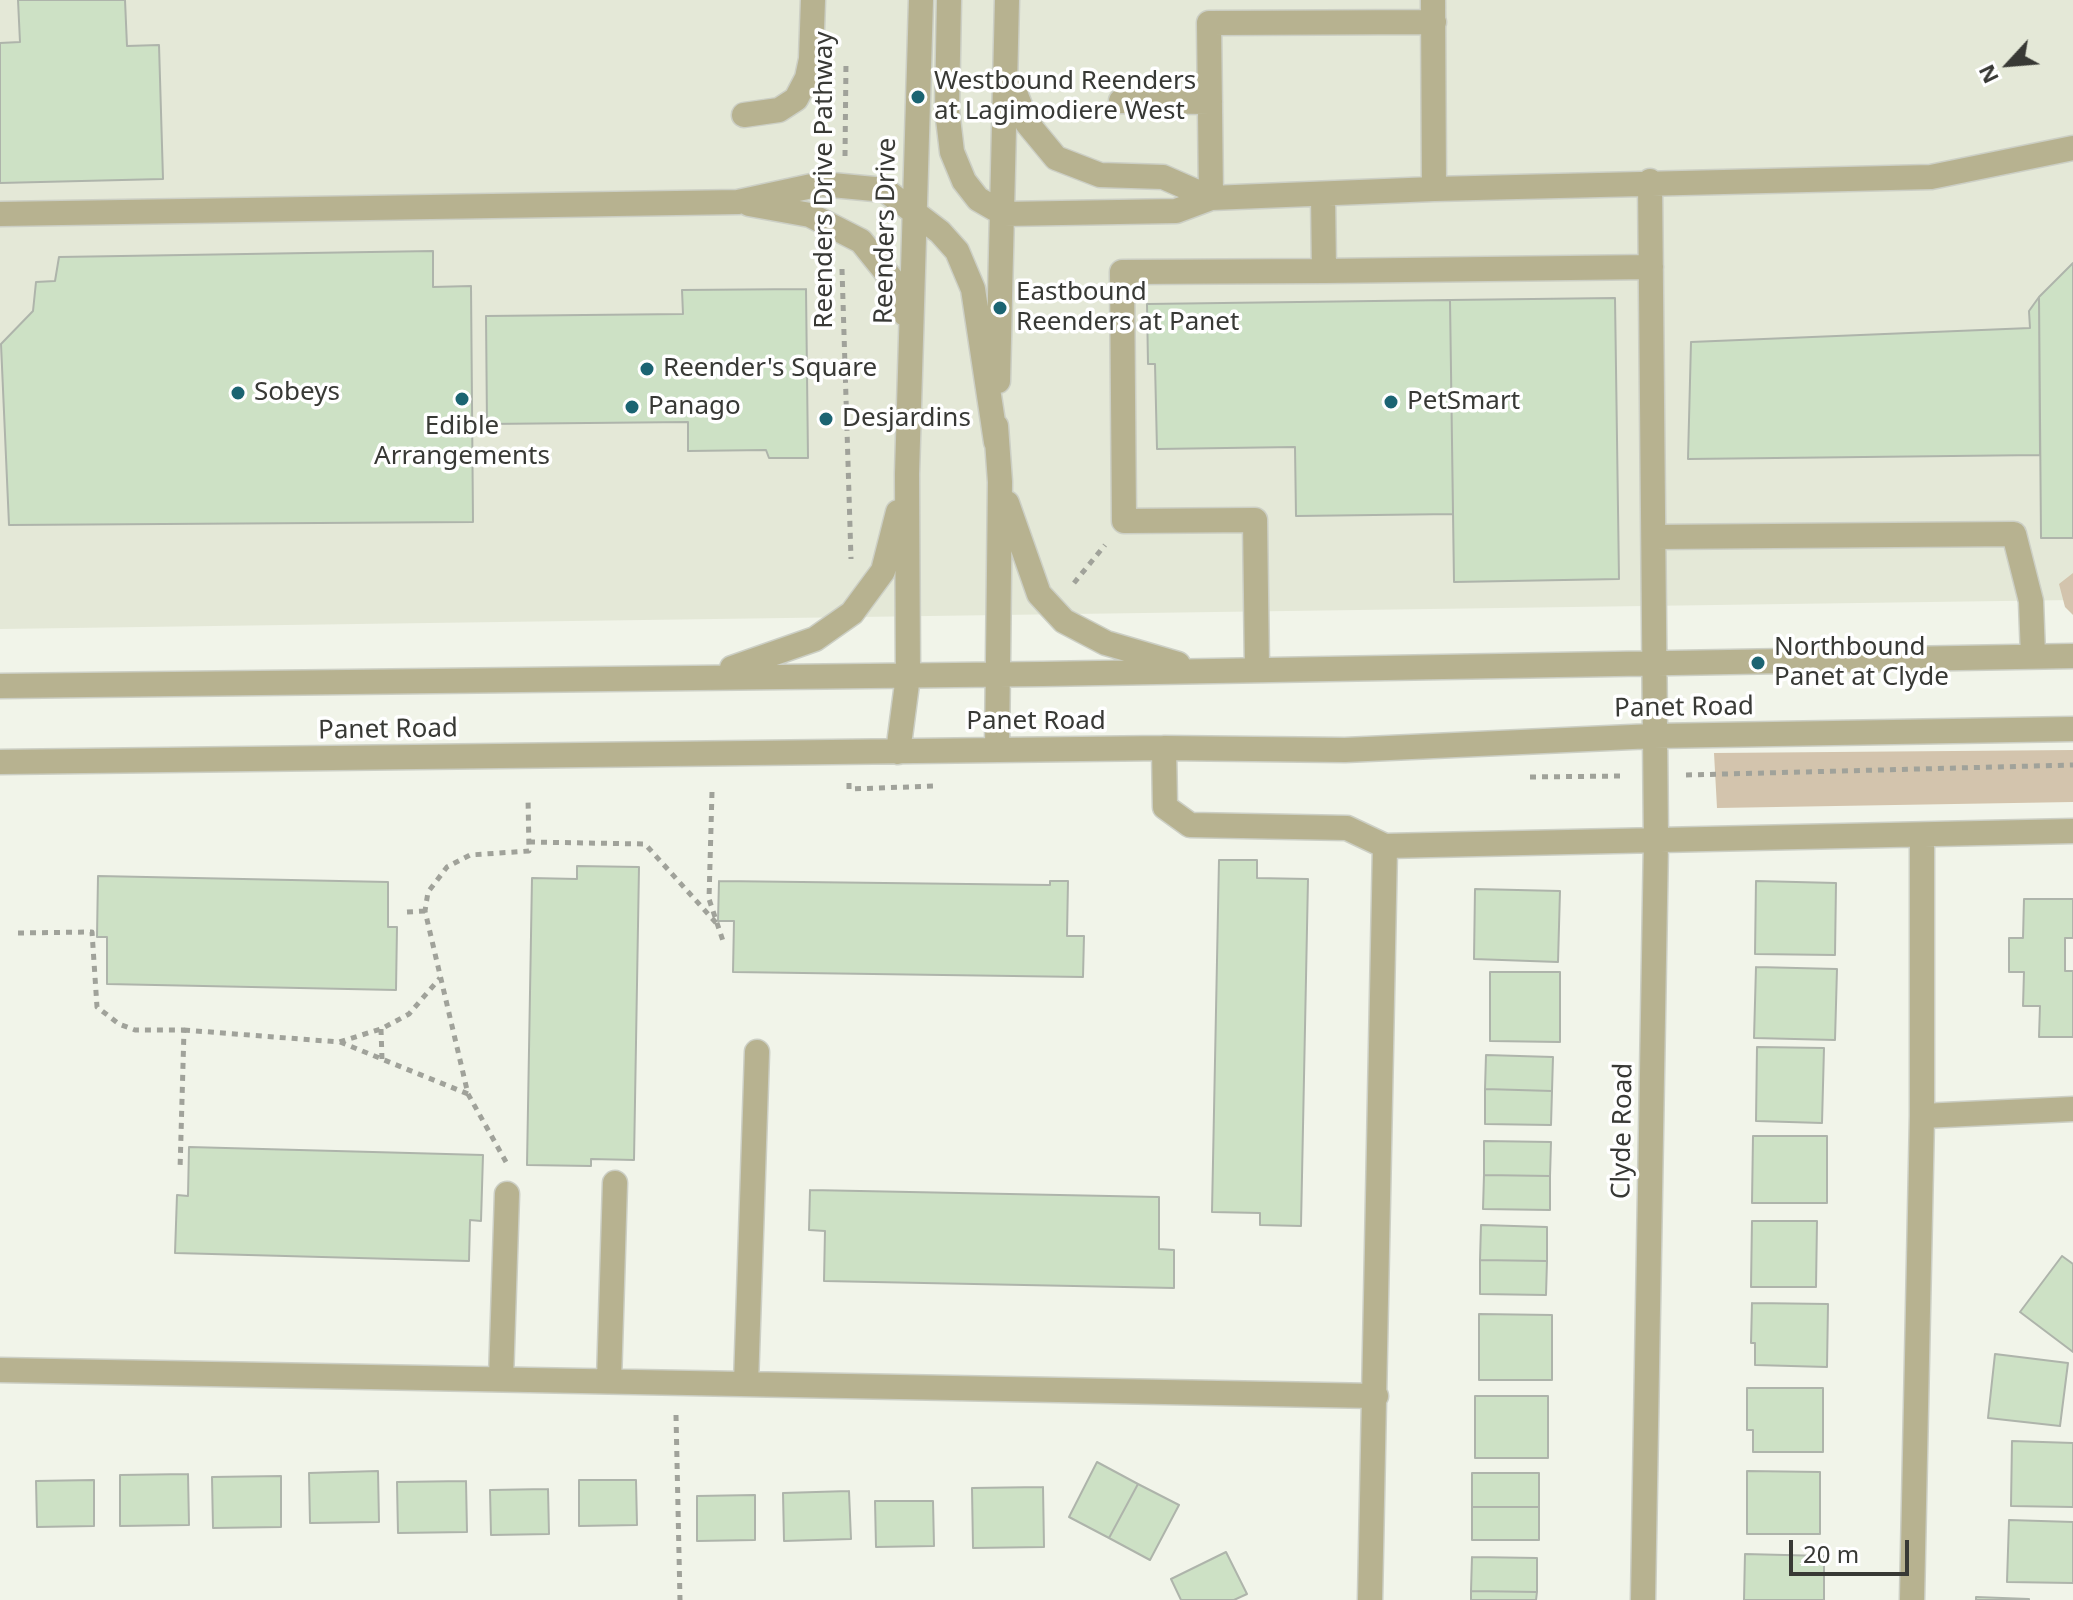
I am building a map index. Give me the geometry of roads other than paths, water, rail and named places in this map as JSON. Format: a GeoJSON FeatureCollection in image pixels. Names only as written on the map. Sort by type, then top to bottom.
{"type":"FeatureCollection","features":[{"type":"Feature","properties":{"kind":"street"},"geometry":{"type":"LineString","coordinates":[[744,115],[779,110],[796,99],[807,78],[811,59],[813,0]]}},
{"type":"Feature","properties":{"kind":"street","name":"Reenders Drive"},"geometry":{"type":"LineString","coordinates":[[898,752],[908,676],[907,474],[921,0]]}},
{"type":"Feature","properties":{"kind":"street"},"geometry":{"type":"LineString","coordinates":[[949,0],[947,110],[952,152],[964,181],[978,199],[1004,214],[1176,211],[1211,198],[1434,189],[1650,181],[1766,183],[1931,177],[2073,148]]}},
{"type":"Feature","properties":{"kind":"street"},"geometry":{"type":"LineString","coordinates":[[996,442],[1007,0]]}},
{"type":"Feature","properties":{"kind":"street"},"geometry":{"type":"LineString","coordinates":[[1211,198],[1209,23],[1434,11],[1434,189]]}},
{"type":"Feature","properties":{"kind":"street"},"geometry":{"type":"LineString","coordinates":[[1007,67],[1027,123],[1042,145],[1056,158],[1100,175],[1163,177],[1211,198]]}},
{"type":"Feature","properties":{"kind":"street"},"geometry":{"type":"LineString","coordinates":[[1121,101],[1210,102]]}},
{"type":"Feature","properties":{"kind":"street","name":"Clyde Road"},"geometry":{"type":"LineString","coordinates":[[1643,1600],[1656,841],[1650,181]]}},
{"type":"Feature","properties":{"kind":"street"},"geometry":{"type":"LineString","coordinates":[[738,202],[821,184],[885,190],[940,232],[957,251],[973,289],[1000,482],[997,750]]}},
{"type":"Feature","properties":{"kind":"street"},"geometry":{"type":"LineString","coordinates":[[1323,194],[1324,271]]}},
{"type":"Feature","properties":{"kind":"street"},"geometry":{"type":"LineString","coordinates":[[0,214],[738,202],[810,215],[861,241],[902,292],[911,353]]}},
{"type":"Feature","properties":{"kind":"street"},"geometry":{"type":"LineString","coordinates":[[1257,669],[1255,520],[1124,521],[1122,272],[1651,267]]}},
{"type":"Feature","properties":{"kind":"street"},"geometry":{"type":"LineString","coordinates":[[700,677],[761,660],[815,639],[852,613],[883,571],[907,474]]}},
{"type":"Feature","properties":{"kind":"street"},"geometry":{"type":"LineString","coordinates":[[1000,482],[1020,548],[1039,594],[1064,621],[1106,643],[1197,670]]}},
{"type":"Feature","properties":{"kind":"street"},"geometry":{"type":"LineString","coordinates":[[1655,537],[2014,534],[2031,601],[2033,656]]}},
{"type":"Feature","properties":{"kind":"street","name":"Panet Road"},"geometry":{"type":"LineString","coordinates":[[0,686],[908,676],[2073,656]]}},
{"type":"Feature","properties":{"kind":"street","name":"Panet Road"},"geometry":{"type":"LineString","coordinates":[[0,762],[1164,748],[1345,750],[1654,736],[2073,729]]}},
{"type":"Feature","properties":{"kind":"street"},"geometry":{"type":"LineString","coordinates":[[1164,748],[1165,807],[1190,825],[1347,828],[1385,846],[2073,831]]}},
{"type":"Feature","properties":{"kind":"street"},"geometry":{"type":"LineString","coordinates":[[1912,1600],[1922,1116],[1922,835]]}},
{"type":"Feature","properties":{"kind":"street"},"geometry":{"type":"LineString","coordinates":[[1370,1600],[1385,846]]}},
{"type":"Feature","properties":{"kind":"street"},"geometry":{"type":"LineString","coordinates":[[746,1384],[757,1052]]}},
{"type":"Feature","properties":{"kind":"street"},"geometry":{"type":"LineString","coordinates":[[1922,1116],[2073,1109]]}},
{"type":"Feature","properties":{"kind":"street"},"geometry":{"type":"LineString","coordinates":[[609,1381],[615,1183]]}},
{"type":"Feature","properties":{"kind":"street"},"geometry":{"type":"LineString","coordinates":[[501,1379],[507,1194]]}},
{"type":"Feature","properties":{"kind":"street"},"geometry":{"type":"LineString","coordinates":[[0,1370],[1376,1396]]}},
{"type":"Feature","properties":{"kind":"place","name":"Westbound Reenders at Lagimodiere West"},"geometry":{"type":"Point","coordinates":[918,97]}},
{"type":"Feature","properties":{"kind":"place","name":"Eastbound Reenders at Panet"},"geometry":{"type":"Point","coordinates":[1000,308]}},
{"type":"Feature","properties":{"kind":"place","name":"Reender's Square"},"geometry":{"type":"Point","coordinates":[647,369]}},
{"type":"Feature","properties":{"kind":"place","name":"Sobeys"},"geometry":{"type":"Point","coordinates":[238,393]}},
{"type":"Feature","properties":{"kind":"place","name":"Edible Arrangements"},"geometry":{"type":"Point","coordinates":[462,399]}},
{"type":"Feature","properties":{"kind":"place","name":"PetSmart"},"geometry":{"type":"Point","coordinates":[1391,402]}},
{"type":"Feature","properties":{"kind":"place","name":"Panago"},"geometry":{"type":"Point","coordinates":[632,407]}},
{"type":"Feature","properties":{"kind":"place","name":"Desjardins"},"geometry":{"type":"Point","coordinates":[826,419]}},
{"type":"Feature","properties":{"kind":"place","name":"Northbound Panet at Clyde"},"geometry":{"type":"Point","coordinates":[1758,663]}}]}
